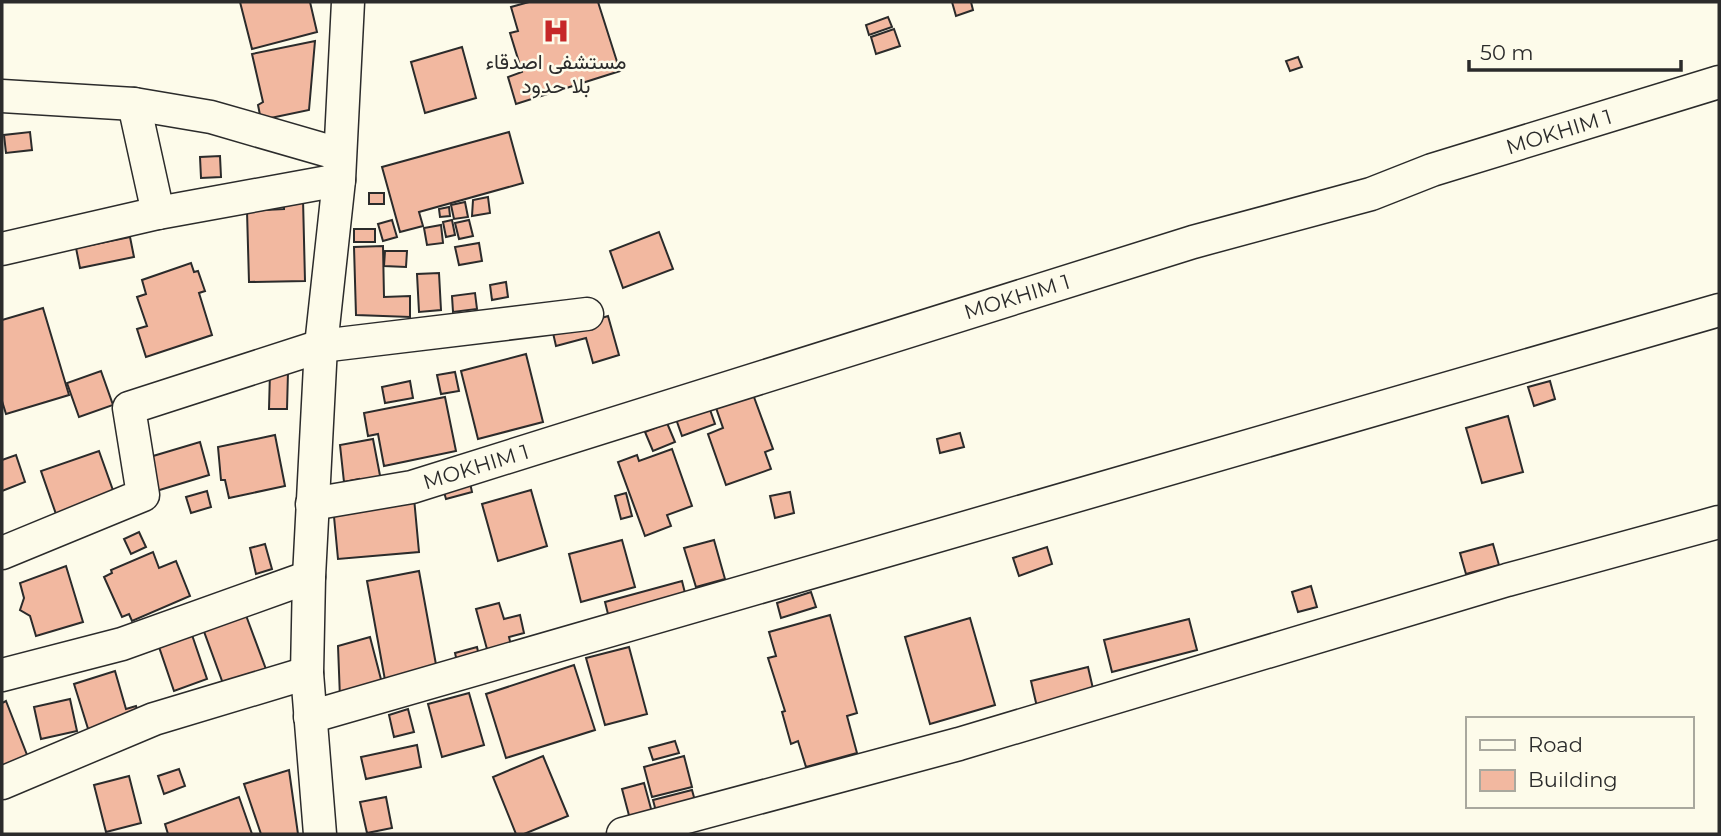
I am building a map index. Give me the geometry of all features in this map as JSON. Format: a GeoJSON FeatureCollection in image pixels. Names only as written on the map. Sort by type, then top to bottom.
{"type":"FeatureCollection","features":[{"type":"Feature","properties":{"kind":"street"},"geometry":{"type":"LineString","coordinates":[[320,834],[307,673],[309,577],[321,346],[339,167],[348,2]]}},
{"type":"Feature","properties":{"kind":"street","name":"MOKHIM 1"},"geometry":{"type":"LineString","coordinates":[[312,504],[412,487],[1193,242],[1371,194],[1432,170],[1719,82]]}},
{"type":"Feature","properties":{"kind":"street"},"geometry":{"type":"LineString","coordinates":[[2,96],[134,104],[211,117],[339,167]]}},
{"type":"Feature","properties":{"kind":"street"},"geometry":{"type":"LineString","coordinates":[[134,104],[158,213]]}},
{"type":"Feature","properties":{"kind":"street"},"geometry":{"type":"LineString","coordinates":[[2,249],[339,167]]}},
{"type":"Feature","properties":{"kind":"street"},"geometry":{"type":"LineString","coordinates":[[310,717],[1719,310]]}},
{"type":"Feature","properties":{"kind":"street"},"geometry":{"type":"LineString","coordinates":[[2,553],[143,495],[128,408],[321,346],[587,314]]}},
{"type":"Feature","properties":{"kind":"street"},"geometry":{"type":"LineString","coordinates":[[623,834],[959,744],[1507,579],[1719,522]]}},
{"type":"Feature","properties":{"kind":"street"},"geometry":{"type":"LineString","coordinates":[[2,675],[122,644],[309,577]]}},
{"type":"Feature","properties":{"kind":"street"},"geometry":{"type":"LineString","coordinates":[[2,783],[154,719],[307,673]]}},
{"type":"Feature","properties":{"kind":"building"},"geometry":{"type":"Polygon","coordinates":[[[240,2],[310,2],[317,32],[252,49],[240,2]]]}},
{"type":"Feature","properties":{"kind":"building"},"geometry":{"type":"Polygon","coordinates":[[[529,2],[598,2],[620,71],[516,104],[508,77],[522,72],[510,33],[518,31],[511,7],[529,2]]]}},
{"type":"Feature","properties":{"kind":"building"},"geometry":{"type":"Polygon","coordinates":[[[952,2],[971,2],[973,10],[956,16],[952,2]]]}},
{"type":"Feature","properties":{"kind":"building"},"geometry":{"type":"Polygon","coordinates":[[[888,17],[892,27],[869,35],[866,25],[888,17]]]}},
{"type":"Feature","properties":{"kind":"building"},"geometry":{"type":"Polygon","coordinates":[[[894,29],[900,46],[876,54],[871,37],[894,29]]]}},
{"type":"Feature","properties":{"kind":"building"},"geometry":{"type":"Polygon","coordinates":[[[315,41],[309,110],[261,120],[258,105],[263,102],[252,54],[315,41]]]}},
{"type":"Feature","properties":{"kind":"building"},"geometry":{"type":"Polygon","coordinates":[[[462,47],[476,98],[425,113],[411,62],[462,47]]]}},
{"type":"Feature","properties":{"kind":"building"},"geometry":{"type":"Polygon","coordinates":[[[1298,57],[1302,67],[1290,71],[1286,61],[1298,57]]]}},
{"type":"Feature","properties":{"kind":"building"},"geometry":{"type":"Polygon","coordinates":[[[30,132],[32,150],[6,153],[4,135],[30,132]]]}},
{"type":"Feature","properties":{"kind":"building"},"geometry":{"type":"Polygon","coordinates":[[[509,132],[523,183],[419,212],[423,226],[400,232],[382,167],[509,132]]]}},
{"type":"Feature","properties":{"kind":"building"},"geometry":{"type":"Polygon","coordinates":[[[220,156],[221,177],[201,178],[200,157],[220,156]]]}},
{"type":"Feature","properties":{"kind":"building"},"geometry":{"type":"Polygon","coordinates":[[[369,193],[384,193],[384,204],[369,204],[369,193]]]}},
{"type":"Feature","properties":{"kind":"building"},"geometry":{"type":"Polygon","coordinates":[[[488,197],[490,213],[472,216],[473,200],[488,197]]]}},
{"type":"Feature","properties":{"kind":"building"},"geometry":{"type":"Polygon","coordinates":[[[303,199],[305,281],[249,282],[247,211],[284,209],[284,200],[303,199]]]}},
{"type":"Feature","properties":{"kind":"building"},"geometry":{"type":"Polygon","coordinates":[[[465,202],[468,217],[454,219],[451,205],[465,202]]]}},
{"type":"Feature","properties":{"kind":"building"},"geometry":{"type":"Polygon","coordinates":[[[449,207],[450,216],[440,217],[439,209],[449,207]]]}},
{"type":"Feature","properties":{"kind":"building"},"geometry":{"type":"Polygon","coordinates":[[[392,220],[397,237],[383,241],[378,224],[392,220]]]}},
{"type":"Feature","properties":{"kind":"building"},"geometry":{"type":"Polygon","coordinates":[[[452,220],[455,235],[446,237],[443,222],[452,220]]]}},
{"type":"Feature","properties":{"kind":"building"},"geometry":{"type":"Polygon","coordinates":[[[469,220],[473,236],[459,239],[455,223],[469,220]]]}},
{"type":"Feature","properties":{"kind":"building"},"geometry":{"type":"Polygon","coordinates":[[[441,225],[443,243],[427,245],[424,228],[441,225]]]}},
{"type":"Feature","properties":{"kind":"building"},"geometry":{"type":"Polygon","coordinates":[[[354,229],[375,229],[375,242],[354,242],[354,229]]]}},
{"type":"Feature","properties":{"kind":"building"},"geometry":{"type":"Polygon","coordinates":[[[659,232],[673,269],[623,288],[610,251],[659,232]]]}},
{"type":"Feature","properties":{"kind":"building"},"geometry":{"type":"Polygon","coordinates":[[[130,237],[134,257],[80,268],[76,248],[130,237]]]}},
{"type":"Feature","properties":{"kind":"building"},"geometry":{"type":"Polygon","coordinates":[[[479,243],[482,261],[459,265],[455,247],[479,243]]]}},
{"type":"Feature","properties":{"kind":"building"},"geometry":{"type":"Polygon","coordinates":[[[383,246],[384,297],[410,296],[410,317],[356,315],[354,247],[383,246]]]}},
{"type":"Feature","properties":{"kind":"building"},"geometry":{"type":"Polygon","coordinates":[[[385,251],[407,251],[406,267],[384,266],[385,251]]]}},
{"type":"Feature","properties":{"kind":"building"},"geometry":{"type":"Polygon","coordinates":[[[191,263],[194,272],[198,271],[205,291],[199,293],[212,335],[146,357],[137,329],[147,326],[137,297],[146,294],[142,280],[191,263]]]}},
{"type":"Feature","properties":{"kind":"building"},"geometry":{"type":"Polygon","coordinates":[[[439,273],[441,310],[419,312],[417,274],[439,273]]]}},
{"type":"Feature","properties":{"kind":"building"},"geometry":{"type":"Polygon","coordinates":[[[506,282],[508,297],[492,300],[490,285],[506,282]]]}},
{"type":"Feature","properties":{"kind":"building"},"geometry":{"type":"Polygon","coordinates":[[[475,293],[477,309],[453,312],[452,296],[475,293]]]}},
{"type":"Feature","properties":{"kind":"building"},"geometry":{"type":"Polygon","coordinates":[[[43,308],[69,395],[6,414],[2,401],[2,320],[43,308]]]}},
{"type":"Feature","properties":{"kind":"building"},"geometry":{"type":"Polygon","coordinates":[[[608,316],[619,355],[593,363],[586,338],[556,346],[553,333],[608,316]]]}},
{"type":"Feature","properties":{"kind":"building"},"geometry":{"type":"Polygon","coordinates":[[[526,354],[543,422],[478,439],[461,371],[526,354]]]}},
{"type":"Feature","properties":{"kind":"building"},"geometry":{"type":"Polygon","coordinates":[[[101,371],[113,405],[79,417],[67,383],[101,371]]]}},
{"type":"Feature","properties":{"kind":"building"},"geometry":{"type":"Polygon","coordinates":[[[270,372],[288,372],[287,409],[269,409],[270,372]]]}},
{"type":"Feature","properties":{"kind":"building"},"geometry":{"type":"Polygon","coordinates":[[[455,372],[459,391],[441,394],[437,375],[455,372]]]}},
{"type":"Feature","properties":{"kind":"building"},"geometry":{"type":"Polygon","coordinates":[[[410,381],[413,398],[385,403],[382,387],[410,381]]]}},
{"type":"Feature","properties":{"kind":"building"},"geometry":{"type":"Polygon","coordinates":[[[1550,381],[1555,399],[1534,406],[1528,387],[1550,381]]]}},
{"type":"Feature","properties":{"kind":"building"},"geometry":{"type":"Polygon","coordinates":[[[751,389],[773,449],[765,452],[771,469],[726,485],[708,434],[723,428],[714,402],[751,389]]]}},
{"type":"Feature","properties":{"kind":"building"},"geometry":{"type":"Polygon","coordinates":[[[445,397],[456,451],[384,466],[378,434],[368,436],[364,413],[445,397]]]}},
{"type":"Feature","properties":{"kind":"building"},"geometry":{"type":"Polygon","coordinates":[[[708,404],[715,424],[682,436],[675,416],[708,404]]]}},
{"type":"Feature","properties":{"kind":"building"},"geometry":{"type":"Polygon","coordinates":[[[1508,416],[1523,472],[1482,483],[1466,428],[1508,416]]]}},
{"type":"Feature","properties":{"kind":"building"},"geometry":{"type":"Polygon","coordinates":[[[667,423],[675,442],[653,451],[645,432],[667,423]]]}},
{"type":"Feature","properties":{"kind":"building"},"geometry":{"type":"Polygon","coordinates":[[[960,433],[964,447],[940,453],[937,439],[960,433]]]}},
{"type":"Feature","properties":{"kind":"building"},"geometry":{"type":"Polygon","coordinates":[[[275,435],[285,486],[229,498],[225,480],[221,480],[218,447],[275,435]]]}},
{"type":"Feature","properties":{"kind":"building"},"geometry":{"type":"Polygon","coordinates":[[[373,439],[382,486],[360,489],[359,479],[344,482],[340,445],[373,439]]]}},
{"type":"Feature","properties":{"kind":"building"},"geometry":{"type":"Polygon","coordinates":[[[200,442],[209,475],[153,492],[143,459],[200,442]]]}},
{"type":"Feature","properties":{"kind":"building"},"geometry":{"type":"Polygon","coordinates":[[[672,449],[692,506],[667,515],[671,526],[645,536],[618,462],[637,455],[639,461],[672,449]]]}},
{"type":"Feature","properties":{"kind":"building"},"geometry":{"type":"Polygon","coordinates":[[[99,451],[115,496],[57,517],[41,471],[99,451]]]}},
{"type":"Feature","properties":{"kind":"building"},"geometry":{"type":"Polygon","coordinates":[[[16,455],[25,482],[2,491],[2,460],[16,455]]]}},
{"type":"Feature","properties":{"kind":"building"},"geometry":{"type":"Polygon","coordinates":[[[469,478],[472,492],[446,499],[442,485],[469,478]]]}},
{"type":"Feature","properties":{"kind":"building"},"geometry":{"type":"Polygon","coordinates":[[[531,490],[547,546],[498,561],[482,504],[531,490]]]}},
{"type":"Feature","properties":{"kind":"building"},"geometry":{"type":"Polygon","coordinates":[[[207,491],[211,507],[191,513],[186,497],[207,491]]]}},
{"type":"Feature","properties":{"kind":"building"},"geometry":{"type":"Polygon","coordinates":[[[790,492],[794,513],[775,518],[770,496],[790,492]]]}},
{"type":"Feature","properties":{"kind":"building"},"geometry":{"type":"Polygon","coordinates":[[[626,493],[632,516],[621,519],[615,496],[626,493]]]}},
{"type":"Feature","properties":{"kind":"building"},"geometry":{"type":"Polygon","coordinates":[[[414,498],[419,552],[338,559],[333,506],[414,498]]]}},
{"type":"Feature","properties":{"kind":"building"},"geometry":{"type":"Polygon","coordinates":[[[139,532],[146,547],[131,554],[124,539],[139,532]]]}},
{"type":"Feature","properties":{"kind":"building"},"geometry":{"type":"Polygon","coordinates":[[[622,540],[635,587],[581,602],[569,554],[622,540]]]}},
{"type":"Feature","properties":{"kind":"building"},"geometry":{"type":"Polygon","coordinates":[[[714,540],[725,579],[696,587],[684,548],[714,540]]]}},
{"type":"Feature","properties":{"kind":"building"},"geometry":{"type":"Polygon","coordinates":[[[265,544],[272,569],[256,574],[250,548],[265,544]]]}},
{"type":"Feature","properties":{"kind":"building"},"geometry":{"type":"Polygon","coordinates":[[[1493,544],[1499,565],[1466,574],[1460,553],[1493,544]]]}},
{"type":"Feature","properties":{"kind":"building"},"geometry":{"type":"Polygon","coordinates":[[[1047,547],[1052,564],[1019,576],[1013,558],[1047,547]]]}},
{"type":"Feature","properties":{"kind":"building"},"geometry":{"type":"Polygon","coordinates":[[[153,552],[159,568],[176,561],[190,596],[132,621],[129,614],[122,617],[104,577],[112,573],[111,570],[153,552]]]}},
{"type":"Feature","properties":{"kind":"building"},"geometry":{"type":"Polygon","coordinates":[[[66,566],[83,622],[36,636],[30,616],[20,610],[24,598],[20,583],[66,566]]]}},
{"type":"Feature","properties":{"kind":"building"},"geometry":{"type":"Polygon","coordinates":[[[419,571],[437,670],[385,680],[367,581],[419,571]]]}},
{"type":"Feature","properties":{"kind":"building"},"geometry":{"type":"Polygon","coordinates":[[[682,581],[687,601],[610,622],[605,602],[682,581]]]}},
{"type":"Feature","properties":{"kind":"building"},"geometry":{"type":"Polygon","coordinates":[[[1311,586],[1317,607],[1298,612],[1292,592],[1311,586]]]}},
{"type":"Feature","properties":{"kind":"building"},"geometry":{"type":"Polygon","coordinates":[[[811,592],[816,607],[781,618],[777,603],[811,592]]]}},
{"type":"Feature","properties":{"kind":"building"},"geometry":{"type":"Polygon","coordinates":[[[499,603],[504,619],[520,615],[524,633],[509,637],[513,654],[490,660],[476,609],[499,603]]]}},
{"type":"Feature","properties":{"kind":"building"},"geometry":{"type":"Polygon","coordinates":[[[244,610],[267,672],[225,689],[202,626],[244,610]]]}},
{"type":"Feature","properties":{"kind":"building"},"geometry":{"type":"Polygon","coordinates":[[[830,615],[857,713],[847,716],[857,753],[806,767],[798,741],[791,744],[782,712],[785,711],[768,658],[776,656],[769,632],[830,615]]]}},
{"type":"Feature","properties":{"kind":"building"},"geometry":{"type":"Polygon","coordinates":[[[970,618],[995,705],[930,724],[905,637],[970,618]]]}},
{"type":"Feature","properties":{"kind":"building"},"geometry":{"type":"Polygon","coordinates":[[[1189,619],[1197,650],[1112,672],[1104,640],[1189,619]]]}},
{"type":"Feature","properties":{"kind":"building"},"geometry":{"type":"Polygon","coordinates":[[[191,632],[207,679],[174,691],[158,644],[191,632]]]}},
{"type":"Feature","properties":{"kind":"building"},"geometry":{"type":"Polygon","coordinates":[[[370,637],[383,687],[340,698],[338,646],[370,637]]]}},
{"type":"Feature","properties":{"kind":"building"},"geometry":{"type":"Polygon","coordinates":[[[477,647],[480,660],[458,666],[455,653],[477,647]]]}},
{"type":"Feature","properties":{"kind":"building"},"geometry":{"type":"Polygon","coordinates":[[[629,647],[647,714],[605,725],[586,658],[629,647]]]}},
{"type":"Feature","properties":{"kind":"building"},"geometry":{"type":"Polygon","coordinates":[[[574,665],[595,730],[506,758],[486,694],[574,665]]]}},
{"type":"Feature","properties":{"kind":"building"},"geometry":{"type":"Polygon","coordinates":[[[1088,667],[1094,693],[1037,707],[1031,681],[1088,667]]]}},
{"type":"Feature","properties":{"kind":"building"},"geometry":{"type":"Polygon","coordinates":[[[115,671],[126,709],[136,706],[140,719],[90,735],[74,684],[115,671]]]}},
{"type":"Feature","properties":{"kind":"building"},"geometry":{"type":"Polygon","coordinates":[[[469,693],[484,745],[442,757],[428,704],[469,693]]]}},
{"type":"Feature","properties":{"kind":"building"},"geometry":{"type":"Polygon","coordinates":[[[70,699],[77,731],[41,739],[34,707],[70,699]]]}},
{"type":"Feature","properties":{"kind":"building"},"geometry":{"type":"Polygon","coordinates":[[[6,701],[29,760],[2,770],[2,703],[6,701]]]}},
{"type":"Feature","properties":{"kind":"building"},"geometry":{"type":"Polygon","coordinates":[[[408,709],[414,732],[394,737],[389,715],[408,709]]]}},
{"type":"Feature","properties":{"kind":"building"},"geometry":{"type":"Polygon","coordinates":[[[675,741],[679,753],[653,760],[649,748],[675,741]]]}},
{"type":"Feature","properties":{"kind":"building"},"geometry":{"type":"Polygon","coordinates":[[[417,745],[421,767],[366,779],[361,757],[417,745]]]}},
{"type":"Feature","properties":{"kind":"building"},"geometry":{"type":"Polygon","coordinates":[[[543,756],[568,816],[524,834],[516,834],[493,777],[543,756]]]}},
{"type":"Feature","properties":{"kind":"building"},"geometry":{"type":"Polygon","coordinates":[[[684,756],[692,787],[652,797],[644,767],[684,756]]]}},
{"type":"Feature","properties":{"kind":"building"},"geometry":{"type":"Polygon","coordinates":[[[179,769],[185,786],[164,794],[158,776],[179,769]]]}},
{"type":"Feature","properties":{"kind":"building"},"geometry":{"type":"Polygon","coordinates":[[[289,770],[298,834],[261,834],[244,784],[289,770]]]}},
{"type":"Feature","properties":{"kind":"building"},"geometry":{"type":"Polygon","coordinates":[[[129,776],[141,823],[106,832],[94,785],[129,776]]]}},
{"type":"Feature","properties":{"kind":"building"},"geometry":{"type":"Polygon","coordinates":[[[644,783],[653,816],[631,823],[622,789],[644,783]]]}},
{"type":"Feature","properties":{"kind":"building"},"geometry":{"type":"Polygon","coordinates":[[[692,790],[697,808],[658,819],[653,800],[692,790]]]}},
{"type":"Feature","properties":{"kind":"building"},"geometry":{"type":"Polygon","coordinates":[[[239,797],[252,834],[168,834],[165,824],[239,797]]]}},
{"type":"Feature","properties":{"kind":"building"},"geometry":{"type":"Polygon","coordinates":[[[386,797],[392,828],[367,833],[360,802],[386,797]]]}},
{"type":"Feature","properties":{"kind":"place","name":"مستشفى اصدقاء بلا حدود"},"geometry":{"type":"Point","coordinates":[556,31]}}]}
